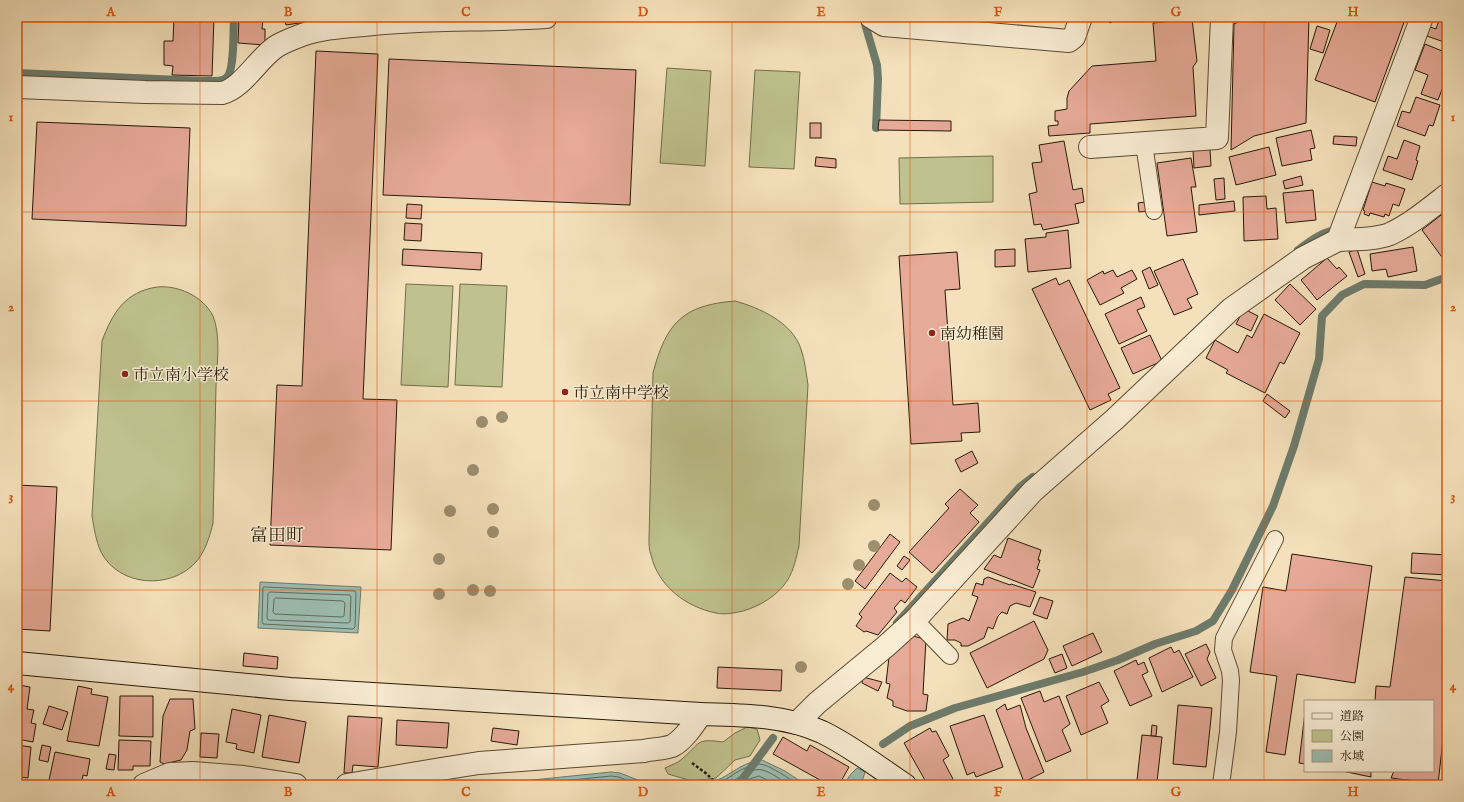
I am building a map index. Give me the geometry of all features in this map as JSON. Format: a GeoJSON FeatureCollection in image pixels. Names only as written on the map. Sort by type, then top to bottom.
{"type":"FeatureCollection","features":[{"type":"Feature","properties":{"kind":"street"},"geometry":{"type":"LineString","coordinates":[[17,87],[145,92],[222,93],[228,92],[238,84],[277,46],[302,35],[352,22],[546,17]]}},
{"type":"Feature","properties":{"kind":"street"},"geometry":{"type":"LineString","coordinates":[[872,17],[884,25],[1069,41],[1074,37],[1081,17]]}},
{"type":"Feature","properties":{"kind":"street"},"geometry":{"type":"LineString","coordinates":[[1090,147],[1217,138],[1222,17]]}},
{"type":"Feature","properties":{"kind":"street"},"geometry":{"type":"LineString","coordinates":[[1338,240],[1422,17]]}},
{"type":"Feature","properties":{"kind":"street"},"geometry":{"type":"LineString","coordinates":[[796,723],[817,703],[885,648],[915,620],[1033,491],[1115,420],[1231,309],[1302,258],[1338,240],[1369,238],[1389,234],[1413,222],[1447,195]]}},
{"type":"Feature","properties":{"kind":"street"},"geometry":{"type":"LineString","coordinates":[[17,663],[290,689],[701,714],[751,715],[796,723],[821,732],[840,742],[905,785]]}},
{"type":"Feature","properties":{"kind":"street"},"geometry":{"type":"LineString","coordinates":[[347,785],[441,768],[479,763],[644,751],[672,746],[687,733],[701,714]]}},
{"type":"Feature","properties":{"kind":"street"},"geometry":{"type":"LineString","coordinates":[[144,785],[170,774],[193,773],[244,777],[296,785]]}},
{"type":"Feature","properties":{"kind":"lane"},"geometry":{"type":"LineString","coordinates":[[1144,144],[1154,211]]}},
{"type":"Feature","properties":{"kind":"lane"},"geometry":{"type":"LineString","coordinates":[[1221,785],[1228,732],[1232,680],[1223,650],[1224,638],[1275,539]]}},
{"type":"Feature","properties":{"kind":"lane"},"geometry":{"type":"LineString","coordinates":[[915,620],[950,656]]}},
{"type":"Feature","properties":{"kind":"path"},"geometry":{"type":"LineString","coordinates":[[708,774],[717,785]]}},
{"type":"Feature","properties":{"kind":"green space"},"geometry":{"type":"Polygon","coordinates":[[[667,68],[711,71],[705,166],[660,163],[667,68]]]}},
{"type":"Feature","properties":{"kind":"green space"},"geometry":{"type":"Polygon","coordinates":[[[755,70],[800,72],[794,169],[749,167],[755,70]]]}},
{"type":"Feature","properties":{"kind":"green space"},"geometry":{"type":"Polygon","coordinates":[[[993,156],[993,202],[900,204],[899,158],[993,156]]]}},
{"type":"Feature","properties":{"kind":"green space"},"geometry":{"type":"Polygon","coordinates":[[[406,284],[453,286],[448,387],[401,385],[406,284]]]}},
{"type":"Feature","properties":{"kind":"green space"},"geometry":{"type":"Polygon","coordinates":[[[460,284],[507,286],[502,387],[455,385],[460,284]]]}},
{"type":"Feature","properties":{"kind":"green space"},"geometry":{"type":"Polygon","coordinates":[[[157,287],[181,290],[189,293],[203,303],[213,316],[217,332],[218,351],[213,523],[205,549],[196,562],[185,571],[173,577],[146,581],[132,578],[109,564],[99,548],[92,516],[102,341],[116,312],[128,299],[136,293],[157,287]]]}},
{"type":"Feature","properties":{"kind":"green space"},"geometry":{"type":"Polygon","coordinates":[[[735,301],[755,308],[774,318],[783,324],[797,339],[801,349],[808,385],[799,546],[793,568],[787,581],[768,600],[743,611],[723,614],[694,606],[675,593],[660,576],[650,553],[649,540],[653,373],[664,341],[671,329],[679,320],[690,312],[702,307],[717,303],[735,301]]]}},
{"type":"Feature","properties":{"kind":"green space"},"geometry":{"type":"Polygon","coordinates":[[[747,727],[757,729],[760,740],[750,756],[735,760],[716,778],[692,781],[668,774],[665,768],[676,763],[699,743],[703,741],[723,742],[735,733],[747,727]]]}},
{"type":"Feature","properties":{"kind":"water"},"geometry":{"type":"Polygon","coordinates":[[[260,582],[361,587],[358,633],[258,628],[260,582]]]}},
{"type":"Feature","properties":{"kind":"water"},"geometry":{"type":"Polygon","coordinates":[[[762,760],[785,771],[806,785],[697,785],[719,779],[746,764],[762,760]]]}},
{"type":"Feature","properties":{"kind":"water"},"geometry":{"type":"Polygon","coordinates":[[[857,768],[865,772],[861,785],[843,785],[851,774],[857,768]]]}},
{"type":"Feature","properties":{"kind":"water"},"geometry":{"type":"Polygon","coordinates":[[[611,772],[620,773],[648,784],[661,785],[483,785],[611,772]]]}},
{"type":"Feature","properties":{"kind":"building"},"geometry":{"type":"Polygon","coordinates":[[[174,17],[214,17],[212,76],[172,75],[173,66],[164,65],[164,41],[173,41],[174,17]]]}},
{"type":"Feature","properties":{"kind":"building"},"geometry":{"type":"Polygon","coordinates":[[[239,17],[263,17],[262,29],[265,29],[265,45],[238,43],[239,17]]]}},
{"type":"Feature","properties":{"kind":"building"},"geometry":{"type":"Polygon","coordinates":[[[284,17],[311,17],[312,21],[286,25],[284,17]]]}},
{"type":"Feature","properties":{"kind":"building"},"geometry":{"type":"Polygon","coordinates":[[[1106,17],[1116,17],[1117,19],[1110,23],[1106,17]]]}},
{"type":"Feature","properties":{"kind":"building"},"geometry":{"type":"Polygon","coordinates":[[[1239,17],[1259,17],[1260,22],[1285,21],[1285,17],[1309,17],[1306,123],[1254,136],[1231,150],[1234,24],[1238,22],[1239,17]]]}},
{"type":"Feature","properties":{"kind":"building"},"geometry":{"type":"Polygon","coordinates":[[[1336,17],[1406,17],[1375,102],[1315,80],[1337,22],[1335,21],[1336,17]]]}},
{"type":"Feature","properties":{"kind":"building"},"geometry":{"type":"Polygon","coordinates":[[[1440,17],[1447,17],[1447,43],[1424,35],[1427,26],[1436,29],[1440,17]]]}},
{"type":"Feature","properties":{"kind":"building"},"geometry":{"type":"Polygon","coordinates":[[[1192,19],[1197,61],[1193,67],[1196,116],[1090,124],[1090,133],[1049,136],[1048,126],[1058,125],[1058,121],[1055,121],[1055,111],[1067,109],[1067,98],[1069,91],[1092,66],[1156,61],[1153,23],[1192,19]]]}},
{"type":"Feature","properties":{"kind":"building"},"geometry":{"type":"Polygon","coordinates":[[[1317,26],[1330,30],[1323,53],[1310,49],[1317,26]]]}},
{"type":"Feature","properties":{"kind":"building"},"geometry":{"type":"Polygon","coordinates":[[[1425,44],[1447,53],[1447,76],[1438,100],[1421,94],[1428,75],[1415,70],[1425,44]]]}},
{"type":"Feature","properties":{"kind":"building"},"geometry":{"type":"Polygon","coordinates":[[[316,51],[378,54],[363,399],[397,400],[391,550],[270,545],[277,385],[302,386],[316,51]]]}},
{"type":"Feature","properties":{"kind":"building"},"geometry":{"type":"Polygon","coordinates":[[[389,59],[636,70],[630,205],[383,195],[389,59]]]}},
{"type":"Feature","properties":{"kind":"building"},"geometry":{"type":"Polygon","coordinates":[[[1416,97],[1440,105],[1433,126],[1429,125],[1425,136],[1397,126],[1402,111],[1410,113],[1416,97]]]}},
{"type":"Feature","properties":{"kind":"building"},"geometry":{"type":"Polygon","coordinates":[[[879,120],[951,121],[951,131],[878,130],[879,120]]]}},
{"type":"Feature","properties":{"kind":"building"},"geometry":{"type":"Polygon","coordinates":[[[37,122],[190,128],[186,226],[32,219],[37,122]]]}},
{"type":"Feature","properties":{"kind":"building"},"geometry":{"type":"Polygon","coordinates":[[[810,123],[821,123],[821,138],[810,138],[810,123]]]}},
{"type":"Feature","properties":{"kind":"building"},"geometry":{"type":"Polygon","coordinates":[[[1311,130],[1315,148],[1310,149],[1312,160],[1282,166],[1276,138],[1311,130]]]}},
{"type":"Feature","properties":{"kind":"building"},"geometry":{"type":"Polygon","coordinates":[[[1334,136],[1357,137],[1356,146],[1333,144],[1334,136]]]}},
{"type":"Feature","properties":{"kind":"building"},"geometry":{"type":"Polygon","coordinates":[[[1404,140],[1420,146],[1416,160],[1418,161],[1412,180],[1383,170],[1388,156],[1397,159],[1404,140]]]}},
{"type":"Feature","properties":{"kind":"building"},"geometry":{"type":"Polygon","coordinates":[[[1064,141],[1073,190],[1082,188],[1084,202],[1075,204],[1079,223],[1043,230],[1041,224],[1034,225],[1029,194],[1037,192],[1032,163],[1042,162],[1039,145],[1064,141]]]}},
{"type":"Feature","properties":{"kind":"building"},"geometry":{"type":"Polygon","coordinates":[[[1269,147],[1276,175],[1236,185],[1229,157],[1269,147]]]}},
{"type":"Feature","properties":{"kind":"building"},"geometry":{"type":"Polygon","coordinates":[[[1210,149],[1211,166],[1194,168],[1193,150],[1210,149]]]}},
{"type":"Feature","properties":{"kind":"building"},"geometry":{"type":"Polygon","coordinates":[[[816,157],[836,159],[836,168],[815,166],[816,157]]]}},
{"type":"Feature","properties":{"kind":"building"},"geometry":{"type":"Polygon","coordinates":[[[1191,158],[1196,187],[1191,187],[1197,232],[1167,236],[1157,163],[1191,158]]]}},
{"type":"Feature","properties":{"kind":"building"},"geometry":{"type":"Polygon","coordinates":[[[1301,176],[1303,185],[1285,189],[1283,181],[1301,176]]]}},
{"type":"Feature","properties":{"kind":"building"},"geometry":{"type":"Polygon","coordinates":[[[1224,178],[1225,199],[1216,200],[1214,179],[1224,178]]]}},
{"type":"Feature","properties":{"kind":"building"},"geometry":{"type":"Polygon","coordinates":[[[1372,182],[1385,186],[1386,183],[1405,189],[1399,206],[1393,204],[1389,216],[1385,214],[1384,217],[1370,213],[1369,216],[1364,214],[1365,211],[1363,210],[1372,182]]]}},
{"type":"Feature","properties":{"kind":"building"},"geometry":{"type":"Polygon","coordinates":[[[1313,190],[1316,220],[1286,223],[1283,193],[1313,190]]]}},
{"type":"Feature","properties":{"kind":"building"},"geometry":{"type":"Polygon","coordinates":[[[1266,196],[1267,209],[1276,208],[1278,239],[1244,241],[1243,197],[1266,196]]]}},
{"type":"Feature","properties":{"kind":"building"},"geometry":{"type":"Polygon","coordinates":[[[1234,201],[1235,211],[1199,215],[1199,205],[1234,201]]]}},
{"type":"Feature","properties":{"kind":"building"},"geometry":{"type":"Polygon","coordinates":[[[1146,202],[1147,211],[1139,212],[1138,203],[1146,202]]]}},
{"type":"Feature","properties":{"kind":"building"},"geometry":{"type":"Polygon","coordinates":[[[407,204],[422,205],[421,219],[406,218],[407,204]]]}},
{"type":"Feature","properties":{"kind":"building"},"geometry":{"type":"Polygon","coordinates":[[[1441,215],[1447,223],[1447,264],[1422,230],[1441,215]]]}},
{"type":"Feature","properties":{"kind":"building"},"geometry":{"type":"Polygon","coordinates":[[[405,223],[422,224],[421,241],[404,240],[405,223]]]}},
{"type":"Feature","properties":{"kind":"building"},"geometry":{"type":"Polygon","coordinates":[[[1068,230],[1071,268],[1028,272],[1025,239],[1046,237],[1046,233],[1068,230]]]}},
{"type":"Feature","properties":{"kind":"building"},"geometry":{"type":"Polygon","coordinates":[[[1413,247],[1417,271],[1388,277],[1386,269],[1372,271],[1370,254],[1413,247]]]}},
{"type":"Feature","properties":{"kind":"building"},"geometry":{"type":"Polygon","coordinates":[[[403,249],[482,253],[481,270],[402,265],[403,249]]]}},
{"type":"Feature","properties":{"kind":"building"},"geometry":{"type":"Polygon","coordinates":[[[1015,249],[1015,266],[995,267],[995,250],[1015,249]]]}},
{"type":"Feature","properties":{"kind":"building"},"geometry":{"type":"Polygon","coordinates":[[[1357,249],[1365,274],[1358,277],[1349,252],[1357,249]]]}},
{"type":"Feature","properties":{"kind":"building"},"geometry":{"type":"Polygon","coordinates":[[[957,252],[960,289],[945,290],[953,405],[978,403],[980,432],[961,433],[962,441],[911,444],[899,256],[957,252]]]}},
{"type":"Feature","properties":{"kind":"building"},"geometry":{"type":"Polygon","coordinates":[[[1327,258],[1337,269],[1339,267],[1347,276],[1317,300],[1301,280],[1327,258]]]}},
{"type":"Feature","properties":{"kind":"building"},"geometry":{"type":"Polygon","coordinates":[[[1183,259],[1198,294],[1187,299],[1192,308],[1174,315],[1154,271],[1183,259]]]}},
{"type":"Feature","properties":{"kind":"building"},"geometry":{"type":"Polygon","coordinates":[[[1150,267],[1158,285],[1149,289],[1142,271],[1150,267]]]}},
{"type":"Feature","properties":{"kind":"building"},"geometry":{"type":"Polygon","coordinates":[[[1113,270],[1117,277],[1132,270],[1137,279],[1121,288],[1124,293],[1100,305],[1087,280],[1103,271],[1104,274],[1113,270]]]}},
{"type":"Feature","properties":{"kind":"building"},"geometry":{"type":"Polygon","coordinates":[[[1056,278],[1059,285],[1069,280],[1120,388],[1108,394],[1111,400],[1090,410],[1032,289],[1056,278]]]}},
{"type":"Feature","properties":{"kind":"building"},"geometry":{"type":"Polygon","coordinates":[[[1290,284],[1316,309],[1300,325],[1275,300],[1290,284]]]}},
{"type":"Feature","properties":{"kind":"building"},"geometry":{"type":"Polygon","coordinates":[[[1141,297],[1145,307],[1137,310],[1147,331],[1119,344],[1105,314],[1141,297]]]}},
{"type":"Feature","properties":{"kind":"building"},"geometry":{"type":"Polygon","coordinates":[[[1244,309],[1258,316],[1251,331],[1236,324],[1244,309]]]}},
{"type":"Feature","properties":{"kind":"building"},"geometry":{"type":"Polygon","coordinates":[[[1264,314],[1300,333],[1284,364],[1280,362],[1265,393],[1226,373],[1228,370],[1206,358],[1215,340],[1238,353],[1247,335],[1252,338],[1264,314]]]}},
{"type":"Feature","properties":{"kind":"building"},"geometry":{"type":"Polygon","coordinates":[[[1150,335],[1162,361],[1133,374],[1121,348],[1150,335]]]}},
{"type":"Feature","properties":{"kind":"building"},"geometry":{"type":"Polygon","coordinates":[[[1267,394],[1290,411],[1285,418],[1263,401],[1267,394]]]}},
{"type":"Feature","properties":{"kind":"building"},"geometry":{"type":"Polygon","coordinates":[[[972,451],[978,463],[961,472],[955,460],[972,451]]]}},
{"type":"Feature","properties":{"kind":"building"},"geometry":{"type":"Polygon","coordinates":[[[17,485],[57,487],[50,631],[17,629],[17,485]]]}},
{"type":"Feature","properties":{"kind":"building"},"geometry":{"type":"Polygon","coordinates":[[[960,489],[978,505],[970,513],[979,522],[932,573],[909,552],[949,508],[945,504],[960,489]]]}},
{"type":"Feature","properties":{"kind":"building"},"geometry":{"type":"Polygon","coordinates":[[[890,534],[900,542],[865,589],[855,581],[890,534]]]}},
{"type":"Feature","properties":{"kind":"building"},"geometry":{"type":"Polygon","coordinates":[[[1008,538],[1041,550],[1037,569],[1040,570],[1033,588],[984,569],[994,555],[1001,558],[1008,538]]]}},
{"type":"Feature","properties":{"kind":"building"},"geometry":{"type":"Polygon","coordinates":[[[1412,553],[1447,555],[1447,575],[1411,573],[1412,553]]]}},
{"type":"Feature","properties":{"kind":"building"},"geometry":{"type":"Polygon","coordinates":[[[1292,554],[1372,566],[1355,683],[1297,674],[1285,755],[1266,752],[1277,676],[1250,672],[1263,587],[1286,591],[1292,554]]]}},
{"type":"Feature","properties":{"kind":"building"},"geometry":{"type":"Polygon","coordinates":[[[904,556],[910,560],[902,570],[897,566],[904,556]]]}},
{"type":"Feature","properties":{"kind":"building"},"geometry":{"type":"Polygon","coordinates":[[[890,573],[902,582],[906,578],[917,587],[905,603],[901,600],[894,608],[897,612],[878,635],[866,631],[864,632],[856,626],[862,617],[859,614],[890,573]]]}},
{"type":"Feature","properties":{"kind":"building"},"geometry":{"type":"Polygon","coordinates":[[[988,577],[1036,592],[1030,607],[1016,603],[1010,606],[1007,614],[1002,612],[998,616],[993,629],[988,627],[984,638],[968,646],[961,646],[961,643],[955,640],[947,640],[948,624],[963,618],[969,621],[978,597],[972,595],[976,583],[983,585],[984,579],[988,577]]]}},
{"type":"Feature","properties":{"kind":"building"},"geometry":{"type":"Polygon","coordinates":[[[1405,577],[1447,581],[1447,704],[1438,784],[1391,778],[1394,772],[1434,772],[1434,700],[1375,700],[1376,686],[1390,687],[1405,577]]]}},
{"type":"Feature","properties":{"kind":"building"},"geometry":{"type":"Polygon","coordinates":[[[1040,597],[1053,601],[1047,619],[1033,614],[1040,597]]]}},
{"type":"Feature","properties":{"kind":"building"},"geometry":{"type":"Polygon","coordinates":[[[1034,621],[1048,650],[1044,659],[987,688],[970,653],[1034,621]]]}},
{"type":"Feature","properties":{"kind":"building"},"geometry":{"type":"Polygon","coordinates":[[[1093,633],[1102,652],[1072,666],[1063,646],[1093,633]]]}},
{"type":"Feature","properties":{"kind":"building"},"geometry":{"type":"Polygon","coordinates":[[[912,636],[926,639],[923,694],[928,695],[926,711],[907,711],[893,706],[893,701],[887,698],[890,684],[886,683],[889,657],[912,636]]]}},
{"type":"Feature","properties":{"kind":"building"},"geometry":{"type":"Polygon","coordinates":[[[1206,644],[1210,652],[1207,659],[1216,678],[1201,686],[1185,654],[1206,644]]]}},
{"type":"Feature","properties":{"kind":"building"},"geometry":{"type":"Polygon","coordinates":[[[1171,647],[1174,653],[1179,650],[1193,677],[1162,692],[1149,658],[1171,647]]]}},
{"type":"Feature","properties":{"kind":"building"},"geometry":{"type":"Polygon","coordinates":[[[244,653],[278,657],[277,669],[243,666],[244,653]]]}},
{"type":"Feature","properties":{"kind":"building"},"geometry":{"type":"Polygon","coordinates":[[[1062,654],[1067,668],[1055,673],[1049,659],[1062,654]]]}},
{"type":"Feature","properties":{"kind":"building"},"geometry":{"type":"Polygon","coordinates":[[[1136,660],[1138,665],[1144,662],[1148,672],[1142,675],[1152,696],[1130,706],[1114,671],[1136,660]]]}},
{"type":"Feature","properties":{"kind":"building"},"geometry":{"type":"Polygon","coordinates":[[[718,667],[782,670],[781,691],[717,688],[718,667]]]}},
{"type":"Feature","properties":{"kind":"building"},"geometry":{"type":"Polygon","coordinates":[[[17,677],[21,678],[19,685],[30,687],[27,709],[34,710],[31,723],[36,724],[33,742],[17,739],[17,677]]]}},
{"type":"Feature","properties":{"kind":"building"},"geometry":{"type":"Polygon","coordinates":[[[863,677],[882,682],[878,691],[862,683],[863,677]]]}},
{"type":"Feature","properties":{"kind":"building"},"geometry":{"type":"Polygon","coordinates":[[[1099,682],[1109,701],[1101,706],[1108,723],[1081,735],[1066,696],[1099,682]]]}},
{"type":"Feature","properties":{"kind":"building"},"geometry":{"type":"Polygon","coordinates":[[[78,686],[92,689],[91,694],[108,697],[99,746],[67,741],[78,686]]]}},
{"type":"Feature","properties":{"kind":"building"},"geometry":{"type":"Polygon","coordinates":[[[1040,691],[1044,702],[1059,696],[1070,724],[1062,730],[1071,751],[1046,762],[1021,698],[1040,691]]]}},
{"type":"Feature","properties":{"kind":"building"},"geometry":{"type":"Polygon","coordinates":[[[120,696],[153,696],[153,737],[119,736],[120,696]]]}},
{"type":"Feature","properties":{"kind":"building"},"geometry":{"type":"Polygon","coordinates":[[[170,699],[193,699],[195,729],[190,731],[187,750],[181,760],[164,764],[160,762],[163,716],[170,699]]]}},
{"type":"Feature","properties":{"kind":"building"},"geometry":{"type":"Polygon","coordinates":[[[1005,704],[1007,710],[1020,705],[1026,728],[1044,772],[1024,782],[996,710],[1005,704]]]}},
{"type":"Feature","properties":{"kind":"building"},"geometry":{"type":"Polygon","coordinates":[[[1178,705],[1212,708],[1206,767],[1173,764],[1178,705]]]}},
{"type":"Feature","properties":{"kind":"building"},"geometry":{"type":"Polygon","coordinates":[[[49,706],[68,712],[62,730],[43,724],[49,706]]]}},
{"type":"Feature","properties":{"kind":"building"},"geometry":{"type":"Polygon","coordinates":[[[232,709],[261,715],[254,753],[236,749],[237,744],[226,742],[232,709]]]}},
{"type":"Feature","properties":{"kind":"building"},"geometry":{"type":"Polygon","coordinates":[[[269,715],[306,722],[299,763],[262,757],[269,715]]]}},
{"type":"Feature","properties":{"kind":"building"},"geometry":{"type":"Polygon","coordinates":[[[984,715],[1003,767],[976,777],[974,772],[967,775],[950,726],[984,715]]]}},
{"type":"Feature","properties":{"kind":"building"},"geometry":{"type":"Polygon","coordinates":[[[348,716],[382,718],[378,767],[353,765],[352,773],[344,773],[348,716]]]}},
{"type":"Feature","properties":{"kind":"building"},"geometry":{"type":"Polygon","coordinates":[[[397,720],[449,723],[447,748],[396,745],[397,720]]]}},
{"type":"Feature","properties":{"kind":"building"},"geometry":{"type":"Polygon","coordinates":[[[1304,720],[1304,764],[1299,763],[1304,720]]]}},
{"type":"Feature","properties":{"kind":"building"},"geometry":{"type":"Polygon","coordinates":[[[1152,725],[1157,726],[1156,736],[1151,736],[1152,725]]]}},
{"type":"Feature","properties":{"kind":"building"},"geometry":{"type":"Polygon","coordinates":[[[493,728],[519,731],[517,745],[491,741],[493,728]]]}},
{"type":"Feature","properties":{"kind":"building"},"geometry":{"type":"Polygon","coordinates":[[[930,728],[932,732],[936,731],[949,756],[943,760],[953,779],[941,785],[932,785],[926,782],[904,743],[930,728]]]}},
{"type":"Feature","properties":{"kind":"building"},"geometry":{"type":"Polygon","coordinates":[[[201,733],[219,734],[217,758],[200,757],[201,733]]]}},
{"type":"Feature","properties":{"kind":"building"},"geometry":{"type":"Polygon","coordinates":[[[1142,735],[1162,737],[1157,782],[1137,780],[1142,735]]]}},
{"type":"Feature","properties":{"kind":"building"},"geometry":{"type":"Polygon","coordinates":[[[783,737],[807,751],[810,745],[849,767],[839,785],[829,785],[773,754],[783,737]]]}},
{"type":"Feature","properties":{"kind":"building"},"geometry":{"type":"Polygon","coordinates":[[[119,740],[151,741],[150,766],[133,766],[133,770],[118,770],[119,740]]]}},
{"type":"Feature","properties":{"kind":"building"},"geometry":{"type":"Polygon","coordinates":[[[17,745],[31,747],[28,778],[20,777],[19,785],[17,785],[17,745]]]}},
{"type":"Feature","properties":{"kind":"building"},"geometry":{"type":"Polygon","coordinates":[[[42,745],[51,747],[48,762],[39,760],[42,745]]]}},
{"type":"Feature","properties":{"kind":"building"},"geometry":{"type":"Polygon","coordinates":[[[55,752],[90,759],[87,776],[83,775],[81,785],[48,785],[55,752]]]}},
{"type":"Feature","properties":{"kind":"building"},"geometry":{"type":"Polygon","coordinates":[[[109,754],[116,755],[114,770],[106,769],[109,754]]]}},
{"type":"Feature","properties":{"kind":"building"},"geometry":{"type":"Polygon","coordinates":[[[1347,772],[1371,772],[1371,777],[1347,772]]]}},
{"type":"Feature","properties":{"kind":"waterway"},"geometry":{"type":"LineString","coordinates":[[17,73],[204,81],[221,80],[226,78],[231,68],[234,17]]}},
{"type":"Feature","properties":{"kind":"waterway"},"geometry":{"type":"LineString","coordinates":[[863,17],[877,65],[878,79],[876,128]]}},
{"type":"Feature","properties":{"kind":"waterway"},"geometry":{"type":"LineString","coordinates":[[1298,250],[1323,234],[1333,230],[1339,230]]}},
{"type":"Feature","properties":{"kind":"waterway"},"geometry":{"type":"LineString","coordinates":[[883,744],[910,726],[955,708],[1083,672],[1118,660],[1155,644],[1196,631],[1213,621],[1232,590],[1273,506],[1294,446],[1319,359],[1322,316],[1342,295],[1364,284],[1425,285],[1447,277]]}},
{"type":"Feature","properties":{"kind":"waterway"},"geometry":{"type":"LineString","coordinates":[[897,623],[1020,487],[1033,477]]}},
{"type":"Feature","properties":{"kind":"waterway"},"geometry":{"type":"LineString","coordinates":[[738,785],[773,738]]}},
{"type":"Feature","properties":{"kind":"place","name":"南幼稚園"},"geometry":{"type":"Point","coordinates":[932,333]}},
{"type":"Feature","properties":{"kind":"place","name":"市立南小学校"},"geometry":{"type":"Point","coordinates":[125,374]}},
{"type":"Feature","properties":{"kind":"place","name":"市立南中学校"},"geometry":{"type":"Point","coordinates":[565,392]}},
{"type":"Feature","properties":{"kind":"district","name":"富田町"},"geometry":{"type":"Point","coordinates":[277,535]}}]}
